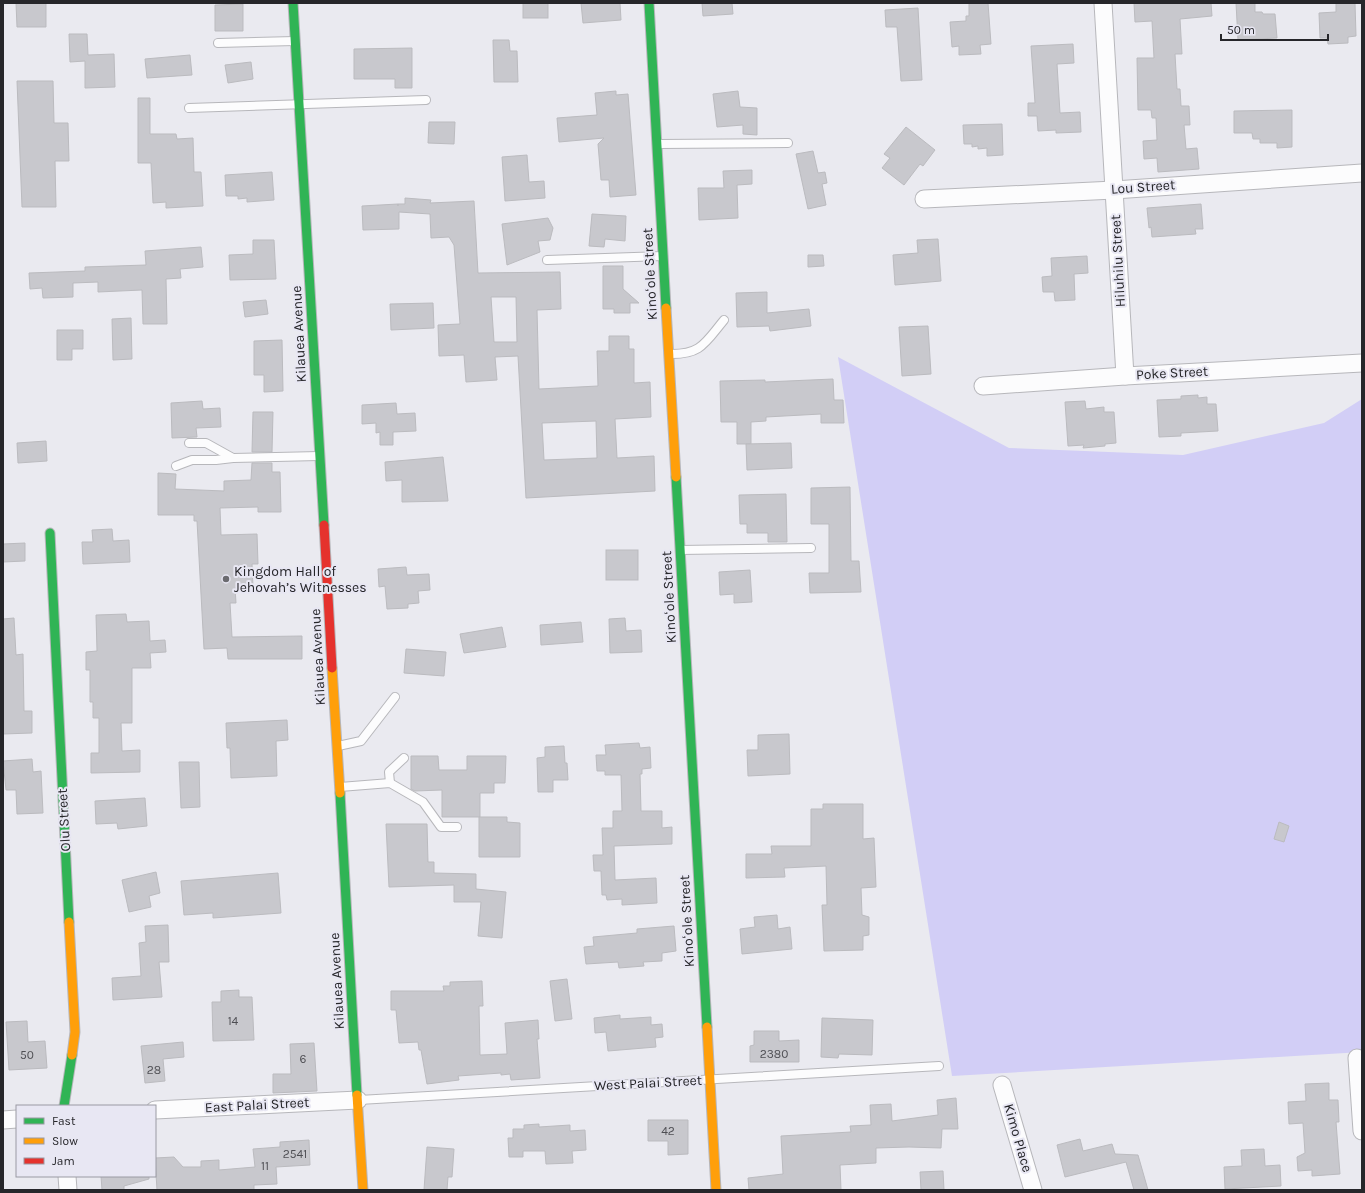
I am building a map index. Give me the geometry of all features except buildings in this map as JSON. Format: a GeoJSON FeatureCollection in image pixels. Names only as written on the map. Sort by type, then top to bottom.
{"type":"FeatureCollection","features":[{"type":"Feature","properties":{"kind":"street","name":"Kilauea Avenue"},"geometry":{"type":"LineString","coordinates":[[293,3],[363,1190]]}},
{"type":"Feature","properties":{"kind":"street","name":"Kinoʻole Street"},"geometry":{"type":"LineString","coordinates":[[649,3],[716,1190]]}},
{"type":"Feature","properties":{"kind":"street","name":"Hiluhilu Street"},"geometry":{"type":"LineString","coordinates":[[1103,3],[1125,376]]}},
{"type":"Feature","properties":{"kind":"street","name":"Lou Street"},"geometry":{"type":"LineString","coordinates":[[924,200],[1114,190],[1362,173]]}},
{"type":"Feature","properties":{"kind":"street","name":"Poke Street"},"geometry":{"type":"LineString","coordinates":[[983,386],[1125,376],[1362,363]]}},
{"type":"Feature","properties":{"kind":"street","name":"Olu Street"},"geometry":{"type":"LineString","coordinates":[[50,533],[75,1032],[64,1105]]}},
{"type":"Feature","properties":{"kind":"street"},"geometry":{"type":"LineString","coordinates":[[1357,1058],[1362,1131]]}},
{"type":"Feature","properties":{"kind":"street","name":"Kimo Place"},"geometry":{"type":"LineString","coordinates":[[1002,1085],[1033,1190]]}},
{"type":"Feature","properties":{"kind":"street","name":"East Palai Street"},"geometry":{"type":"LineString","coordinates":[[156,1110],[358,1100]]}},
{"type":"Feature","properties":{"kind":"street"},"geometry":{"type":"LineString","coordinates":[[3,1120],[16,1119]]}},
{"type":"Feature","properties":{"kind":"street"},"geometry":{"type":"LineString","coordinates":[[67,1177],[68,1190]]}},
{"type":"Feature","properties":{"kind":"lane"},"geometry":{"type":"LineString","coordinates":[[218,43],[296,41]]}},
{"type":"Feature","properties":{"kind":"lane"},"geometry":{"type":"LineString","coordinates":[[189,108],[426,100]]}},
{"type":"Feature","properties":{"kind":"lane"},"geometry":{"type":"LineString","coordinates":[[657,144],[788,143]]}},
{"type":"Feature","properties":{"kind":"lane"},"geometry":{"type":"LineString","coordinates":[[547,260],[663,256]]}},
{"type":"Feature","properties":{"kind":"lane"},"geometry":{"type":"LineString","coordinates":[[669,354],[686,354],[703,346],[724,320]]}},
{"type":"Feature","properties":{"kind":"lane"},"geometry":{"type":"LineString","coordinates":[[189,443],[206,443],[233,458]]}},
{"type":"Feature","properties":{"kind":"lane"},"geometry":{"type":"LineString","coordinates":[[176,466],[192,460],[320,456]]}},
{"type":"Feature","properties":{"kind":"lane"},"geometry":{"type":"LineString","coordinates":[[680,550],[811,548]]}},
{"type":"Feature","properties":{"kind":"lane"},"geometry":{"type":"LineString","coordinates":[[337,746],[361,741],[395,697]]}},
{"type":"Feature","properties":{"kind":"lane"},"geometry":{"type":"LineString","coordinates":[[390,783],[389,772],[404,758]]}},
{"type":"Feature","properties":{"kind":"lane"},"geometry":{"type":"LineString","coordinates":[[339,787],[390,783],[423,802],[441,827],[457,827]]}},
{"type":"Feature","properties":{"kind":"lane","name":"West Palai Street"},"geometry":{"type":"LineString","coordinates":[[358,1100],[939,1066]]}},
{"type":"Feature","properties":{"kind":"shaded area"},"geometry":{"type":"Polygon","coordinates":[[[838,357],[1009,448],[1183,455],[1324,423],[1362,399],[1362,1052],[952,1076],[838,357]]]}},
{"type":"Feature","properties":{"kind":"traffic: fast"},"geometry":{"type":"LineString","coordinates":[[293,3],[324,525]]}},
{"type":"Feature","properties":{"kind":"traffic: fast"},"geometry":{"type":"LineString","coordinates":[[649,3],[666,308]]}},
{"type":"Feature","properties":{"kind":"traffic: fast"},"geometry":{"type":"LineString","coordinates":[[676,477],[707,1027]]}},
{"type":"Feature","properties":{"kind":"traffic: fast"},"geometry":{"type":"LineString","coordinates":[[50,533],[69,922]]}},
{"type":"Feature","properties":{"kind":"traffic: fast"},"geometry":{"type":"LineString","coordinates":[[340,793],[357,1095]]}},
{"type":"Feature","properties":{"kind":"traffic: fast"},"geometry":{"type":"LineString","coordinates":[[64,1105],[72,1055]]}},
{"type":"Feature","properties":{"kind":"traffic: slow"},"geometry":{"type":"LineString","coordinates":[[666,308],[676,477]]}},
{"type":"Feature","properties":{"kind":"traffic: slow"},"geometry":{"type":"LineString","coordinates":[[332,668],[340,793]]}},
{"type":"Feature","properties":{"kind":"traffic: slow"},"geometry":{"type":"LineString","coordinates":[[69,922],[75,1032],[72,1055]]}},
{"type":"Feature","properties":{"kind":"traffic: slow"},"geometry":{"type":"LineString","coordinates":[[707,1027],[716,1190]]}},
{"type":"Feature","properties":{"kind":"traffic: slow"},"geometry":{"type":"LineString","coordinates":[[357,1095],[363,1190]]}},
{"type":"Feature","properties":{"kind":"traffic: jam"},"geometry":{"type":"LineString","coordinates":[[324,525],[332,668]]}},
{"type":"Feature","properties":{"kind":"place","name":"Kingdom Hall of Jehovah’s Witnesses"},"geometry":{"type":"Point","coordinates":[226,579]}}]}
